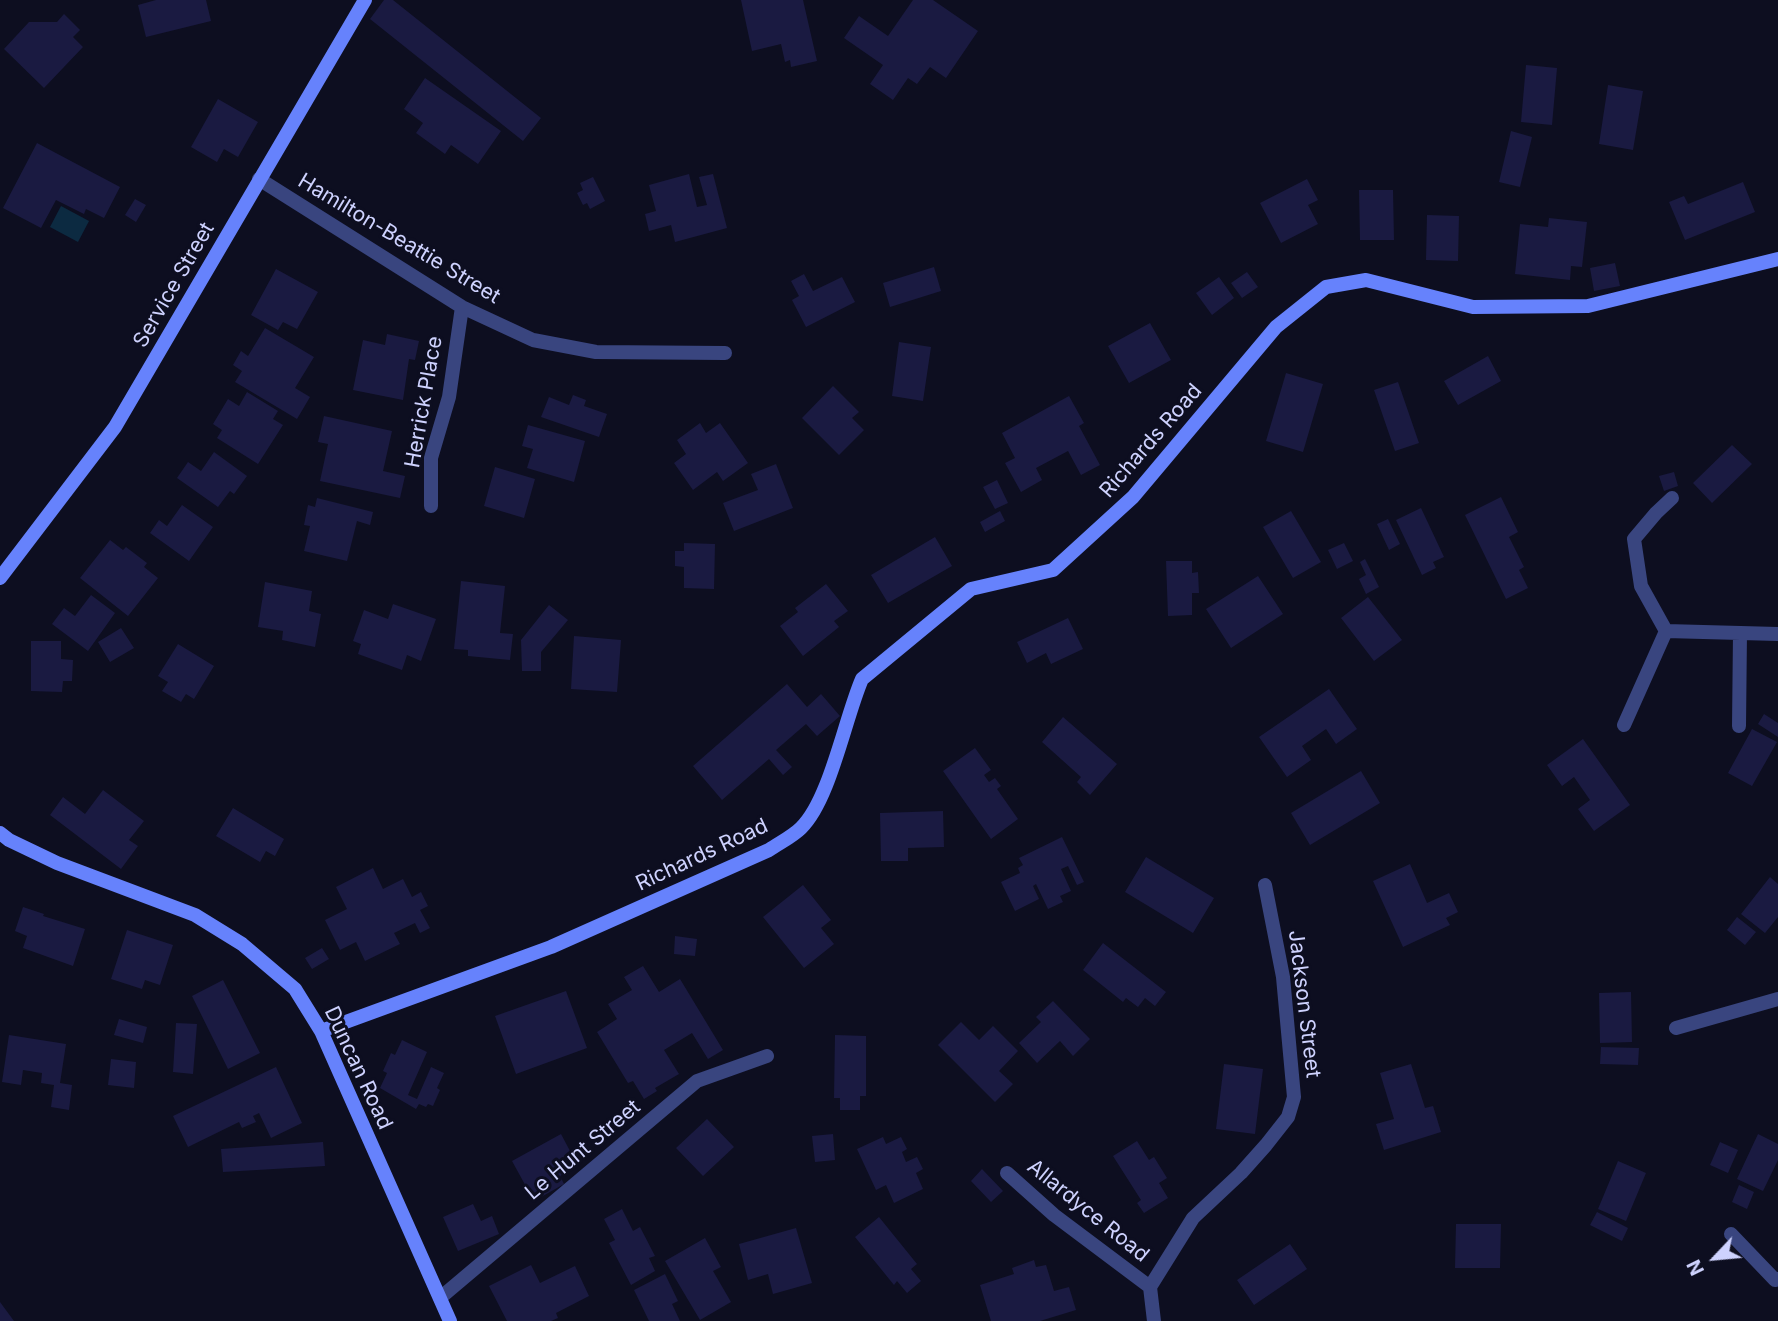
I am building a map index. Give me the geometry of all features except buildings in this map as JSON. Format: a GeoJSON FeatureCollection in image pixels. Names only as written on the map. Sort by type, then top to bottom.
{"type":"FeatureCollection","features":[{"type":"Feature","properties":{"kind":"street","name":"Service Street"},"geometry":{"type":"LineString","coordinates":[[0,578],[115,427],[365,0]]}},
{"type":"Feature","properties":{"kind":"street","name":"Hamilton-Beattie Street"},"geometry":{"type":"LineString","coordinates":[[259,179],[462,307],[533,340],[596,352],[725,353]]}},
{"type":"Feature","properties":{"kind":"street","name":"Richards Road"},"geometry":{"type":"LineString","coordinates":[[321,1031],[551,947],[769,850],[802,828],[824,793],[862,679],[971,589],[1053,570],[1133,497],[1276,327],[1326,287],[1366,280],[1473,307],[1588,306],[1778,260]]}},
{"type":"Feature","properties":{"kind":"street","name":"Herrick Place"},"geometry":{"type":"LineString","coordinates":[[431,506],[431,458],[449,397],[462,307]]}},
{"type":"Feature","properties":{"kind":"street"},"geometry":{"type":"LineString","coordinates":[[1666,631],[1641,586],[1634,539],[1672,498]]}},
{"type":"Feature","properties":{"kind":"street"},"geometry":{"type":"LineString","coordinates":[[1666,631],[1778,634]]}},
{"type":"Feature","properties":{"kind":"street"},"geometry":{"type":"LineString","coordinates":[[1624,725],[1666,631]]}},
{"type":"Feature","properties":{"kind":"street"},"geometry":{"type":"LineString","coordinates":[[1739,726],[1740,633]]}},
{"type":"Feature","properties":{"kind":"street","name":"Duncan Road"},"geometry":{"type":"LineString","coordinates":[[0,832],[9,840],[57,863],[195,915],[242,944],[295,989],[321,1031],[450,1321]]}},
{"type":"Feature","properties":{"kind":"street","name":"Jackson Street"},"geometry":{"type":"LineString","coordinates":[[1150,1287],[1193,1218],[1241,1173],[1266,1145],[1288,1117],[1294,1097],[1283,977],[1265,885]]}},
{"type":"Feature","properties":{"kind":"street"},"geometry":{"type":"LineString","coordinates":[[1676,1028],[1778,999]]}},
{"type":"Feature","properties":{"kind":"street","name":"Le Hunt Street"},"geometry":{"type":"LineString","coordinates":[[440,1298],[697,1081],[767,1056]]}},
{"type":"Feature","properties":{"kind":"street","name":"Allardyce Road"},"geometry":{"type":"LineString","coordinates":[[1007,1173],[1054,1215],[1150,1287],[1154,1321]]}},
{"type":"Feature","properties":{"kind":"street"},"geometry":{"type":"LineString","coordinates":[[1731,1234],[1775,1280],[1778,1279]]}},
{"type":"Feature","properties":{"kind":"water"},"geometry":{"type":"Polygon","coordinates":[[[61,206],[89,221],[78,242],[50,227],[61,206]]]}}]}
